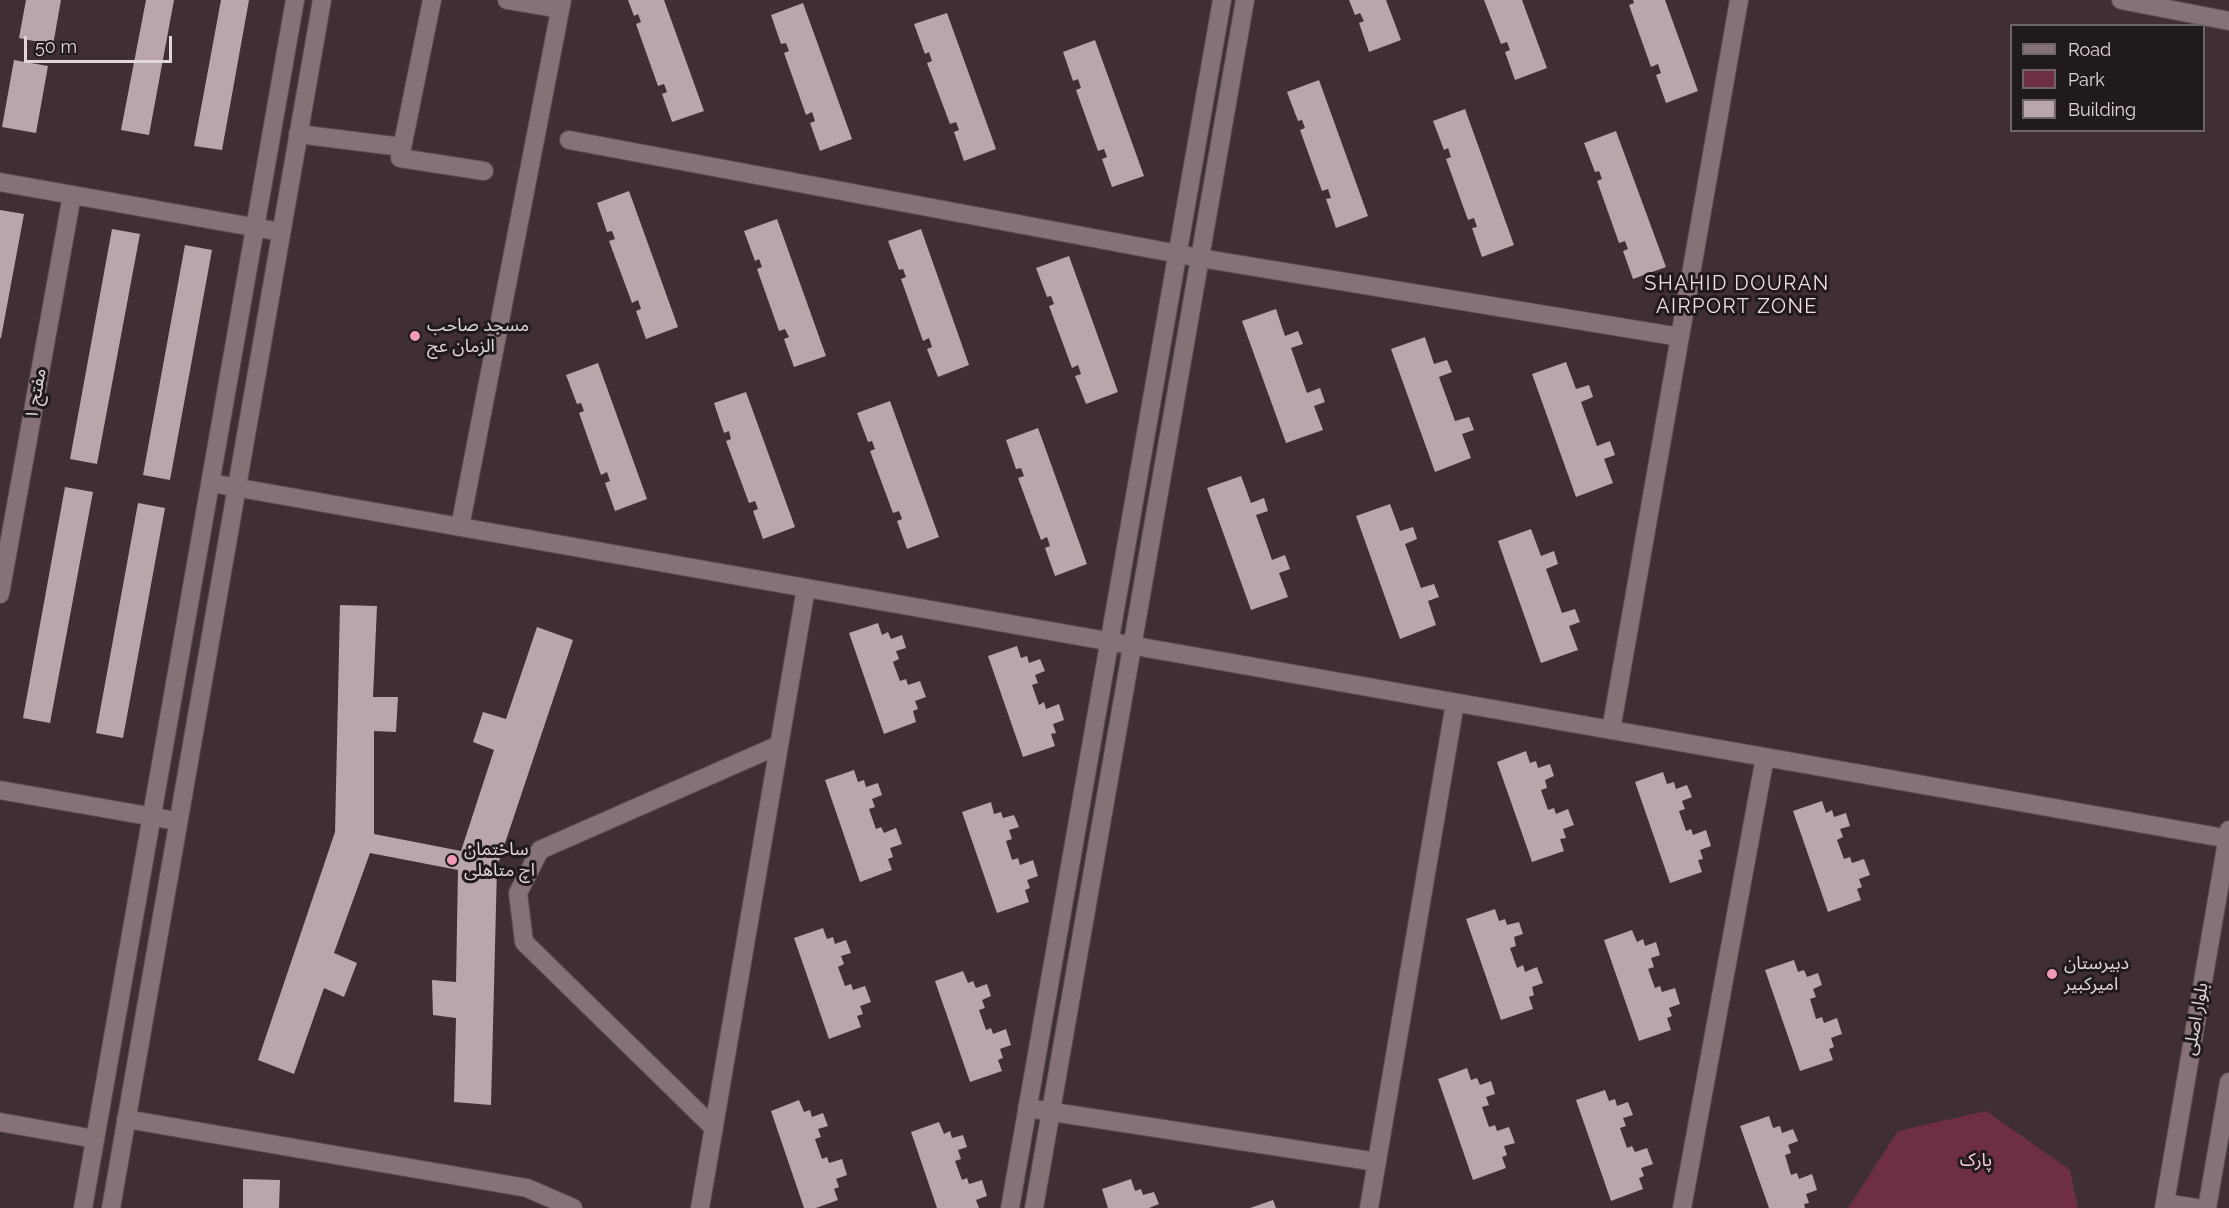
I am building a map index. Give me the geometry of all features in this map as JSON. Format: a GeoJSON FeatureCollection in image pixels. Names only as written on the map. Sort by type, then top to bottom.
{"type":"FeatureCollection","features":[{"type":"Feature","properties":{"kind":"street"},"geometry":{"type":"LineString","coordinates":[[83,1208],[295,0]]}},
{"type":"Feature","properties":{"kind":"street"},"geometry":{"type":"LineString","coordinates":[[111,1208],[322,0]]}},
{"type":"Feature","properties":{"kind":"street"},"geometry":{"type":"LineString","coordinates":[[432,0],[400,158],[484,171]]}},
{"type":"Feature","properties":{"kind":"street"},"geometry":{"type":"LineString","coordinates":[[460,527],[561,4],[507,0]]}},
{"type":"Feature","properties":{"kind":"street"},"geometry":{"type":"LineString","coordinates":[[1010,1208],[1222,0]]}},
{"type":"Feature","properties":{"kind":"street"},"geometry":{"type":"LineString","coordinates":[[1034,1208],[1245,0]]}},
{"type":"Feature","properties":{"kind":"street"},"geometry":{"type":"LineString","coordinates":[[1611,730],[1739,0]]}},
{"type":"Feature","properties":{"kind":"street"},"geometry":{"type":"LineString","coordinates":[[2121,0],[2229,21]]}},
{"type":"Feature","properties":{"kind":"street"},"geometry":{"type":"LineString","coordinates":[[298,134],[402,147]]}},
{"type":"Feature","properties":{"kind":"street"},"geometry":{"type":"LineString","coordinates":[[569,140],[1200,258],[1680,336]]}},
{"type":"Feature","properties":{"kind":"street"},"geometry":{"type":"LineString","coordinates":[[0,182],[281,232]]}},
{"type":"Feature","properties":{"kind":"street","name":"مفتح ۱"},"geometry":{"type":"LineString","coordinates":[[0,594],[72,195]]}},
{"type":"Feature","properties":{"kind":"street"},"geometry":{"type":"LineString","coordinates":[[210,483],[1455,703],[2228,836]]}},
{"type":"Feature","properties":{"kind":"street"},"geometry":{"type":"LineString","coordinates":[[700,1208],[806,588]]}},
{"type":"Feature","properties":{"kind":"street"},"geometry":{"type":"LineString","coordinates":[[1369,1208],[1455,703]]}},
{"type":"Feature","properties":{"kind":"street"},"geometry":{"type":"LineString","coordinates":[[714,1128],[524,942],[518,893],[540,850],[779,745]]}},
{"type":"Feature","properties":{"kind":"street"},"geometry":{"type":"LineString","coordinates":[[1682,1208],[1765,757]]}},
{"type":"Feature","properties":{"kind":"street"},"geometry":{"type":"LineString","coordinates":[[0,790],[177,821]]}},
{"type":"Feature","properties":{"kind":"street","name":"بلوار اصلی"},"geometry":{"type":"LineString","coordinates":[[2164,1205],[2228,836]]}},
{"type":"Feature","properties":{"kind":"street"},"geometry":{"type":"LineString","coordinates":[[2207,1208],[2229,1082]]}},
{"type":"Feature","properties":{"kind":"street"},"geometry":{"type":"LineString","coordinates":[[1027,1108],[1377,1162]]}},
{"type":"Feature","properties":{"kind":"street"},"geometry":{"type":"LineString","coordinates":[[126,1119],[526,1188],[572,1208]]}},
{"type":"Feature","properties":{"kind":"street"},"geometry":{"type":"LineString","coordinates":[[0,1122],[95,1139]]}},
{"type":"Feature","properties":{"kind":"street"},"geometry":{"type":"LineString","coordinates":[[2164,1205],[2196,1208]]}},
{"type":"Feature","properties":{"kind":"green space","name":"پارک"},"geometry":{"type":"Polygon","coordinates":[[[1986,1111],[2070,1170],[2078,1208],[1848,1208],[1898,1131],[1986,1111]]]}},
{"type":"Feature","properties":{"kind":"building"},"geometry":{"type":"Polygon","coordinates":[[[26,0],[61,0],[53,45],[19,38],[26,0]]]}},
{"type":"Feature","properties":{"kind":"building"},"geometry":{"type":"Polygon","coordinates":[[[146,0],[174,0],[149,135],[121,130],[146,0]]]}},
{"type":"Feature","properties":{"kind":"building"},"geometry":{"type":"Polygon","coordinates":[[[221,0],[249,0],[222,150],[194,146],[221,0]]]}},
{"type":"Feature","properties":{"kind":"building"},"geometry":{"type":"Polygon","coordinates":[[[628,0],[664,0],[704,111],[672,122],[662,94],[667,92],[664,84],[658,86],[636,24],[641,22],[638,14],[634,16],[628,0]]]}},
{"type":"Feature","properties":{"kind":"building"},"geometry":{"type":"Polygon","coordinates":[[[1349,0],[1386,0],[1401,40],[1369,52],[1359,23],[1364,21],[1360,13],[1355,15],[1349,0]]]}},
{"type":"Feature","properties":{"kind":"building"},"geometry":{"type":"Polygon","coordinates":[[[1484,0],[1522,0],[1547,68],[1515,80],[1505,52],[1510,50],[1507,42],[1501,44],[1484,0]]]}},
{"type":"Feature","properties":{"kind":"building"},"geometry":{"type":"Polygon","coordinates":[[[1633,0],[1665,0],[1698,91],[1666,103],[1656,75],[1661,73],[1658,64],[1651,67],[1629,5],[1634,3],[1633,0]]]}},
{"type":"Feature","properties":{"kind":"building"},"geometry":{"type":"Polygon","coordinates":[[[803,3],[852,139],[820,151],[810,123],[815,121],[812,112],[806,115],[784,53],[789,51],[786,43],[781,44],[771,15],[803,3]]]}},
{"type":"Feature","properties":{"kind":"building"},"geometry":{"type":"Polygon","coordinates":[[[947,13],[996,149],[964,161],[954,132],[959,130],[956,122],[950,124],[927,63],[932,61],[929,52],[925,54],[914,24],[947,13]]]}},
{"type":"Feature","properties":{"kind":"building"},"geometry":{"type":"Polygon","coordinates":[[[1095,40],[1144,176],[1112,187],[1102,159],[1107,157],[1104,149],[1098,151],[1076,90],[1081,88],[1078,79],[1073,81],[1063,52],[1095,40]]]}},
{"type":"Feature","properties":{"kind":"building"},"geometry":{"type":"Polygon","coordinates":[[[14,60],[48,66],[36,133],[2,127],[14,60]]]}},
{"type":"Feature","properties":{"kind":"building"},"geometry":{"type":"Polygon","coordinates":[[[1319,80],[1368,216],[1336,228],[1326,199],[1331,198],[1328,189],[1322,191],[1300,130],[1305,128],[1302,120],[1298,121],[1287,92],[1319,80]]]}},
{"type":"Feature","properties":{"kind":"building"},"geometry":{"type":"Polygon","coordinates":[[[1465,109],[1514,245],[1482,257],[1472,228],[1477,227],[1474,218],[1468,220],[1446,159],[1451,157],[1448,148],[1444,150],[1433,121],[1465,109]]]}},
{"type":"Feature","properties":{"kind":"building"},"geometry":{"type":"Polygon","coordinates":[[[1616,131],[1666,267],[1633,279],[1623,251],[1628,249],[1625,241],[1619,243],[1597,181],[1602,179],[1599,171],[1595,172],[1584,143],[1616,131]]]}},
{"type":"Feature","properties":{"kind":"building"},"geometry":{"type":"Polygon","coordinates":[[[629,191],[678,327],[646,339],[636,311],[641,309],[638,300],[632,303],[609,241],[615,239],[612,231],[607,232],[597,203],[629,191]]]}},
{"type":"Feature","properties":{"kind":"building"},"geometry":{"type":"Polygon","coordinates":[[[0,210],[24,214],[1,338],[0,338],[0,210]]]}},
{"type":"Feature","properties":{"kind":"building"},"geometry":{"type":"Polygon","coordinates":[[[777,219],[826,356],[794,367],[784,339],[789,337],[785,329],[779,331],[757,269],[762,267],[759,259],[755,261],[744,231],[777,219]]]}},
{"type":"Feature","properties":{"kind":"building"},"geometry":{"type":"Polygon","coordinates":[[[112,229],[140,234],[97,464],[70,459],[112,229]]]}},
{"type":"Feature","properties":{"kind":"building"},"geometry":{"type":"Polygon","coordinates":[[[921,229],[969,365],[938,377],[927,349],[932,347],[929,338],[923,341],[901,279],[906,277],[903,269],[899,270],[888,241],[921,229]]]}},
{"type":"Feature","properties":{"kind":"building"},"geometry":{"type":"Polygon","coordinates":[[[185,245],[212,250],[170,480],[143,475],[185,245]]]}},
{"type":"Feature","properties":{"kind":"building"},"geometry":{"type":"Polygon","coordinates":[[[1069,256],[1118,392],[1086,404],[1075,376],[1081,374],[1078,365],[1072,368],[1049,306],[1054,304],[1051,296],[1047,297],[1036,268],[1069,256]]]}},
{"type":"Feature","properties":{"kind":"building"},"geometry":{"type":"Polygon","coordinates":[[[1276,309],[1285,336],[1298,331],[1303,344],[1291,348],[1307,393],[1320,388],[1325,402],[1314,406],[1323,430],[1286,443],[1242,321],[1276,309]]]}},
{"type":"Feature","properties":{"kind":"building"},"geometry":{"type":"Polygon","coordinates":[[[1425,337],[1434,364],[1447,360],[1452,372],[1439,377],[1455,421],[1469,417],[1474,430],[1462,434],[1471,458],[1435,472],[1391,349],[1425,337]]]}},
{"type":"Feature","properties":{"kind":"building"},"geometry":{"type":"Polygon","coordinates":[[[1566,362],[1576,389],[1589,385],[1593,397],[1581,402],[1597,446],[1610,441],[1615,455],[1604,459],[1613,483],[1576,497],[1532,374],[1566,362]]]}},
{"type":"Feature","properties":{"kind":"building"},"geometry":{"type":"Polygon","coordinates":[[[598,363],[647,499],[615,511],[605,483],[610,481],[607,472],[601,475],[579,413],[584,411],[581,403],[577,404],[566,375],[598,363]]]}},
{"type":"Feature","properties":{"kind":"building"},"geometry":{"type":"Polygon","coordinates":[[[746,392],[795,527],[763,539],[753,511],[758,509],[755,501],[749,503],[726,441],[731,439],[729,431],[724,433],[714,403],[746,392]]]}},
{"type":"Feature","properties":{"kind":"building"},"geometry":{"type":"Polygon","coordinates":[[[890,401],[939,537],[907,549],[897,521],[902,519],[899,511],[893,513],[870,451],[875,449],[872,441],[868,442],[857,413],[890,401]]]}},
{"type":"Feature","properties":{"kind":"building"},"geometry":{"type":"Polygon","coordinates":[[[1038,428],[1087,564],[1055,576],[1045,548],[1050,546],[1047,537],[1041,540],[1018,478],[1024,476],[1021,468],[1016,469],[1006,440],[1038,428]]]}},
{"type":"Feature","properties":{"kind":"building"},"geometry":{"type":"Polygon","coordinates":[[[1241,476],[1251,503],[1264,498],[1268,511],[1256,515],[1272,560],[1285,555],[1290,569],[1279,573],[1288,597],[1251,610],[1207,488],[1241,476]]]}},
{"type":"Feature","properties":{"kind":"building"},"geometry":{"type":"Polygon","coordinates":[[[65,487],[93,492],[50,723],[23,718],[65,487]]]}},
{"type":"Feature","properties":{"kind":"building"},"geometry":{"type":"Polygon","coordinates":[[[138,503],[165,508],[123,738],[96,733],[138,503]]]}},
{"type":"Feature","properties":{"kind":"building"},"geometry":{"type":"Polygon","coordinates":[[[1390,504],[1400,531],[1413,527],[1417,539],[1405,544],[1421,588],[1434,584],[1439,597],[1428,601],[1436,625],[1400,639],[1356,516],[1390,504]]]}},
{"type":"Feature","properties":{"kind":"building"},"geometry":{"type":"Polygon","coordinates":[[[1531,529],[1541,556],[1554,551],[1558,564],[1546,569],[1562,613],[1575,609],[1580,622],[1569,626],[1578,650],[1541,663],[1498,541],[1531,529]]]}},
{"type":"Feature","properties":{"kind":"building","name":"ساختمان اچ متاهلی"},"geometry":{"type":"Polygon","coordinates":[[[340,605],[377,606],[373,697],[398,697],[396,732],[374,731],[374,834],[461,851],[494,750],[473,742],[483,712],[506,719],[537,627],[573,640],[497,867],[491,1105],[454,1102],[456,1018],[433,1015],[432,980],[456,982],[458,870],[370,853],[334,953],[357,963],[344,997],[324,988],[294,1074],[258,1060],[335,832],[340,605]]]}},
{"type":"Feature","properties":{"kind":"building"},"geometry":{"type":"Polygon","coordinates":[[[878,623],[882,635],[888,632],[891,639],[902,635],[906,648],[896,651],[899,659],[893,662],[900,681],[906,679],[908,685],[920,681],[926,697],[915,701],[918,709],[913,711],[916,722],[884,734],[849,633],[878,623]]]}},
{"type":"Feature","properties":{"kind":"building"},"geometry":{"type":"Polygon","coordinates":[[[1017,646],[1021,658],[1027,656],[1029,663],[1040,659],[1045,671],[1035,675],[1038,683],[1032,685],[1039,705],[1044,702],[1046,709],[1059,704],[1064,720],[1053,724],[1056,733],[1051,734],[1055,746],[1023,757],[988,656],[1017,646]]]}},
{"type":"Feature","properties":{"kind":"building"},"geometry":{"type":"Polygon","coordinates":[[[1526,751],[1530,763],[1536,761],[1538,768],[1550,764],[1554,776],[1545,780],[1547,788],[1541,790],[1548,810],[1554,808],[1556,814],[1568,809],[1574,825],[1563,829],[1566,838],[1560,839],[1564,851],[1532,862],[1497,762],[1526,751]]]}},
{"type":"Feature","properties":{"kind":"building"},"geometry":{"type":"Polygon","coordinates":[[[854,770],[858,782],[864,780],[866,787],[878,783],[882,795],[872,799],[875,807],[869,809],[876,829],[881,827],[884,833],[896,828],[902,844],[890,848],[893,857],[888,859],[892,870],[860,882],[825,780],[854,770]]]}},
{"type":"Feature","properties":{"kind":"building"},"geometry":{"type":"Polygon","coordinates":[[[1663,772],[1667,784],[1674,782],[1676,789],[1687,785],[1692,797],[1682,801],[1685,809],[1679,811],[1686,831],[1691,829],[1693,835],[1706,830],[1711,846],[1700,850],[1703,859],[1698,860],[1702,872],[1670,883],[1635,782],[1663,772]]]}},
{"type":"Feature","properties":{"kind":"building"},"geometry":{"type":"Polygon","coordinates":[[[1822,801],[1826,813],[1832,810],[1834,817],[1846,813],[1850,826],[1840,829],[1843,837],[1837,840],[1844,859],[1850,857],[1852,863],[1864,859],[1870,875],[1859,879],[1862,887],[1857,889],[1861,900],[1828,912],[1793,811],[1822,801]]]}},
{"type":"Feature","properties":{"kind":"building"},"geometry":{"type":"Polygon","coordinates":[[[991,802],[994,814],[1001,812],[1003,818],[1014,815],[1019,827],[1009,830],[1012,839],[1006,841],[1012,860],[1018,858],[1020,865],[1033,860],[1038,876],[1027,880],[1030,888],[1025,890],[1029,902],[997,913],[962,812],[991,802]]]}},
{"type":"Feature","properties":{"kind":"building"},"geometry":{"type":"Polygon","coordinates":[[[1495,909],[1499,921],[1505,919],[1507,925],[1519,922],[1523,934],[1514,937],[1516,946],[1510,948],[1517,968],[1523,965],[1525,972],[1537,967],[1543,983],[1532,987],[1534,995],[1529,997],[1533,1009],[1501,1020],[1466,919],[1495,909]]]}},
{"type":"Feature","properties":{"kind":"building"},"geometry":{"type":"Polygon","coordinates":[[[823,928],[827,939],[833,937],[835,944],[846,940],[851,953],[841,956],[844,964],[838,967],[845,986],[851,984],[853,990],[865,986],[871,1002],[860,1006],[863,1014],[857,1016],[861,1027],[829,1039],[794,938],[823,928]]]}},
{"type":"Feature","properties":{"kind":"building"},"geometry":{"type":"Polygon","coordinates":[[[1632,930],[1637,942],[1643,939],[1645,946],[1656,942],[1660,955],[1651,958],[1654,967],[1648,969],[1655,988],[1660,986],[1662,992],[1675,988],[1680,1004],[1669,1008],[1672,1016],[1667,1018],[1671,1030],[1639,1041],[1604,940],[1632,930]]]}},
{"type":"Feature","properties":{"kind":"building"},"geometry":{"type":"Polygon","coordinates":[[[1794,960],[1798,972],[1804,970],[1807,977],[1818,973],[1822,985],[1813,989],[1816,997],[1810,999],[1816,1019],[1822,1017],[1824,1023],[1837,1018],[1842,1034],[1831,1038],[1834,1047],[1829,1049],[1833,1060],[1800,1071],[1765,970],[1794,960]]]}},
{"type":"Feature","properties":{"kind":"building"},"geometry":{"type":"Polygon","coordinates":[[[963,971],[968,983],[973,981],[976,988],[987,984],[991,996],[982,1000],[985,1008],[979,1010],[986,1030],[991,1028],[993,1034],[1006,1029],[1011,1045],[1000,1049],[1003,1058],[998,1060],[1002,1071],[970,1082],[935,981],[963,971]]]}},
{"type":"Feature","properties":{"kind":"building"},"geometry":{"type":"Polygon","coordinates":[[[1467,1068],[1471,1080],[1477,1078],[1480,1085],[1491,1081],[1495,1094],[1486,1097],[1489,1105],[1482,1107],[1489,1127],[1495,1125],[1497,1131],[1509,1127],[1515,1143],[1504,1146],[1507,1155],[1502,1157],[1506,1168],[1473,1180],[1438,1079],[1467,1068]]]}},
{"type":"Feature","properties":{"kind":"building"},"geometry":{"type":"Polygon","coordinates":[[[1605,1090],[1609,1101],[1615,1099],[1617,1106],[1628,1102],[1633,1115],[1623,1118],[1626,1126],[1620,1128],[1627,1148],[1632,1146],[1635,1152],[1647,1148],[1653,1164],[1641,1168],[1644,1176],[1639,1178],[1643,1189],[1611,1201],[1576,1100],[1605,1090]]]}},
{"type":"Feature","properties":{"kind":"building"},"geometry":{"type":"Polygon","coordinates":[[[799,1100],[804,1112],[810,1110],[812,1117],[823,1113],[828,1126],[818,1129],[821,1137],[815,1139],[822,1159],[827,1157],[829,1163],[842,1159],[847,1175],[836,1179],[839,1187],[834,1189],[838,1200],[816,1208],[804,1208],[771,1111],[799,1100]]]}},
{"type":"Feature","properties":{"kind":"building"},"geometry":{"type":"Polygon","coordinates":[[[1769,1116],[1773,1128],[1780,1126],[1782,1133],[1793,1129],[1798,1141],[1788,1145],[1791,1153],[1785,1155],[1791,1175],[1797,1173],[1799,1179],[1812,1174],[1817,1190],[1806,1194],[1809,1203],[1804,1204],[1805,1208],[1769,1208],[1740,1126],[1769,1116]]]}},
{"type":"Feature","properties":{"kind":"building"},"geometry":{"type":"Polygon","coordinates":[[[939,1122],[944,1134],[950,1131],[952,1138],[963,1135],[967,1147],[958,1150],[961,1159],[955,1161],[962,1180],[967,1178],[969,1184],[982,1180],[987,1196],[976,1200],[979,1208],[937,1208],[911,1132],[939,1122]]]}},
{"type":"Feature","properties":{"kind":"building"},"geometry":{"type":"Polygon","coordinates":[[[243,1179],[280,1180],[279,1208],[243,1208],[243,1179]]]}},
{"type":"Feature","properties":{"kind":"building"},"geometry":{"type":"Polygon","coordinates":[[[1131,1179],[1135,1191],[1141,1189],[1143,1195],[1154,1192],[1159,1204],[1149,1208],[1108,1208],[1102,1189],[1131,1179]]]}},
{"type":"Feature","properties":{"kind":"building"},"geometry":{"type":"Polygon","coordinates":[[[1273,1200],[1276,1208],[1250,1208],[1273,1200]]]}},
{"type":"Feature","properties":{"kind":"place","name":"مسجد صاحب الزمان عج"},"geometry":{"type":"Point","coordinates":[415,336]}},
{"type":"Feature","properties":{"kind":"place","name":"ساختمان اچ متاهلی"},"geometry":{"type":"Point","coordinates":[452,860]}},
{"type":"Feature","properties":{"kind":"place","name":"دبیرستان امیرکبیر"},"geometry":{"type":"Point","coordinates":[2052,974]}},
{"type":"Feature","properties":{"kind":"district","name":"SHAHID DOURAN AIRPORT ZONE"},"geometry":{"type":"Point","coordinates":[1737,296]}}]}
